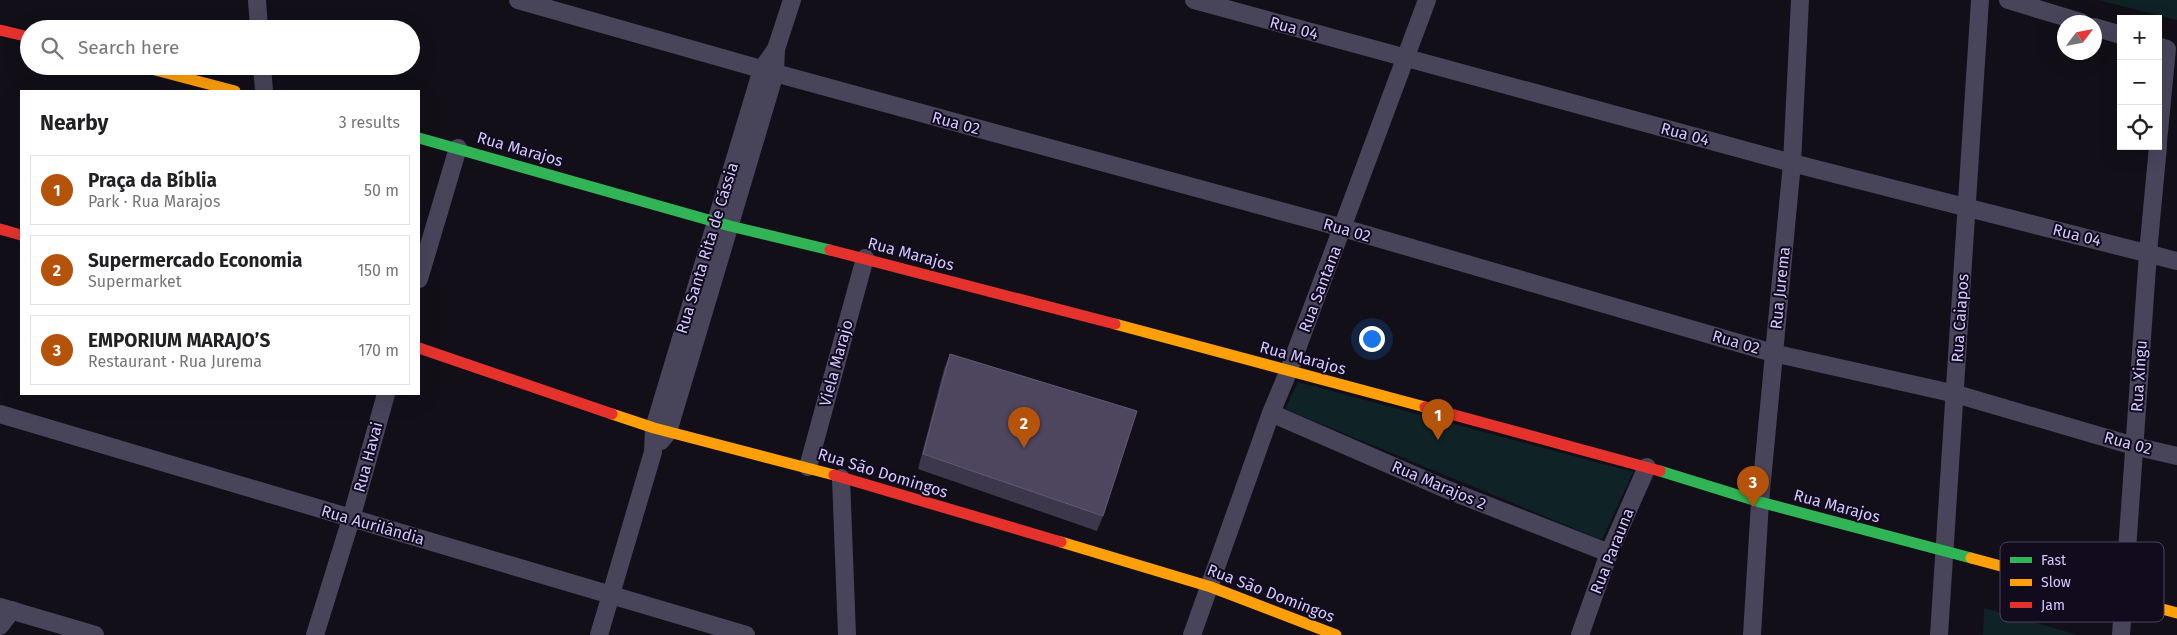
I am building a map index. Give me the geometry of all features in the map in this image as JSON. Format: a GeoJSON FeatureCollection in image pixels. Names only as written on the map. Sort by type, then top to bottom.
{"type":"FeatureCollection","features":[{"type":"Feature","properties":{"kind":"street"},"geometry":{"type":"LineString","coordinates":[[257,0],[258,20]]}},
{"type":"Feature","properties":{"kind":"street","name":"Rua 02"},"geometry":{"type":"LineString","coordinates":[[518,0],[768,71],[1343,228],[1773,353],[1956,394],[2134,446],[2177,456]]}},
{"type":"Feature","properties":{"kind":"street","name":"Rua Santa Rita de Cássia"},"geometry":{"type":"LineString","coordinates":[[599,635],[768,71],[792,0]]}},
{"type":"Feature","properties":{"kind":"street","name":"Rua 04"},"geometry":{"type":"LineString","coordinates":[[1194,0],[1792,163],[2177,261]]}},
{"type":"Feature","properties":{"kind":"street","name":"Rua Santana"},"geometry":{"type":"LineString","coordinates":[[1192,635],[1211,587],[1271,413],[1343,228],[1404,58],[1427,0]]}},
{"type":"Feature","properties":{"kind":"street","name":"Rua Jurema"},"geometry":{"type":"LineString","coordinates":[[1752,635],[1760,502],[1792,163],[1800,0]]}},
{"type":"Feature","properties":{"kind":"street","name":"Rua Caiapos"},"geometry":{"type":"LineString","coordinates":[[1939,635],[1980,0]]}},
{"type":"Feature","properties":{"kind":"street"},"geometry":{"type":"LineString","coordinates":[[2008,0],[2058,15]]}},
{"type":"Feature","properties":{"kind":"street"},"geometry":{"type":"LineString","coordinates":[[2102,29],[2117,34]]}},
{"type":"Feature","properties":{"kind":"street"},"geometry":{"type":"LineString","coordinates":[[0,30],[20,35]]}},
{"type":"Feature","properties":{"kind":"street"},"geometry":{"type":"LineString","coordinates":[[2160,105],[2163,48]]}},
{"type":"Feature","properties":{"kind":"street"},"geometry":{"type":"LineString","coordinates":[[174,75],[231,90]]}},
{"type":"Feature","properties":{"kind":"street"},"geometry":{"type":"LineString","coordinates":[[263,75],[264,90]]}},
{"type":"Feature","properties":{"kind":"street","name":"Rua Marajos"},"geometry":{"type":"LineString","coordinates":[[420,138],[723,223],[865,258],[1289,370],[1646,467],[1760,502],[2000,567]]}},
{"type":"Feature","properties":{"kind":"street"},"geometry":{"type":"LineString","coordinates":[[420,276],[458,148]]}},
{"type":"Feature","properties":{"kind":"street","name":"Rua Xingu"},"geometry":{"type":"LineString","coordinates":[[2128,542],[2148,253],[2158,150]]}},
{"type":"Feature","properties":{"kind":"street"},"geometry":{"type":"LineString","coordinates":[[0,229],[20,235]]}},
{"type":"Feature","properties":{"kind":"street","name":"Viela Marajo"},"geometry":{"type":"LineString","coordinates":[[808,467],[865,258]]}},
{"type":"Feature","properties":{"kind":"street","name":"Rua São Domingos"},"geometry":{"type":"LineString","coordinates":[[420,348],[661,430],[808,467],[1211,587],[1336,635]]}},
{"type":"Feature","properties":{"kind":"street","name":"Rua Havai"},"geometry":{"type":"LineString","coordinates":[[315,635],[351,519],[386,395]]}},
{"type":"Feature","properties":{"kind":"street","name":"Rua Marajos 2"},"geometry":{"type":"LineString","coordinates":[[1271,413],[1448,490],[1609,553]]}},
{"type":"Feature","properties":{"kind":"street","name":"Rua Aurilândia"},"geometry":{"type":"LineString","coordinates":[[0,414],[746,635]]}},
{"type":"Feature","properties":{"kind":"street","name":"Rua Parauna"},"geometry":{"type":"LineString","coordinates":[[1580,635],[1609,553],[1646,467]]}},
{"type":"Feature","properties":{"kind":"street"},"geometry":{"type":"LineString","coordinates":[[841,478],[847,635]]}},
{"type":"Feature","properties":{"kind":"street"},"geometry":{"type":"LineString","coordinates":[[0,626],[6,609],[95,635]]}},
{"type":"Feature","properties":{"kind":"street","name":"Rua Marajos"},"geometry":{"type":"LineString","coordinates":[[2164,610],[2177,613]]}},
{"type":"Feature","properties":{"kind":"street","name":"Rua Xingu"},"geometry":{"type":"LineString","coordinates":[[2122,635],[2123,622]]}},
{"type":"Feature","properties":{"kind":"green space"},"geometry":{"type":"Polygon","coordinates":[[[2098,0],[2177,0],[2177,20],[2098,0]]]}},
{"type":"Feature","properties":{"kind":"green space"},"geometry":{"type":"Polygon","coordinates":[[[1298,382],[1633,472],[1602,540],[1285,409],[1298,382]]]}},
{"type":"Feature","properties":{"kind":"green space"},"geometry":{"type":"Polygon","coordinates":[[[1984,608],[2000,613],[2000,622],[2033,622],[2078,635],[1983,635],[1984,608]]]}},
{"type":"Feature","properties":{"kind":"building"},"geometry":{"type":"Polygon","coordinates":[[[950,354],[1137,411],[1103,516],[923,454],[950,354]]]}},
{"type":"Feature","properties":{"kind":"traffic: fast"},"geometry":{"type":"LineString","coordinates":[[420,138],[730,226],[830,250]]}},
{"type":"Feature","properties":{"kind":"traffic: fast"},"geometry":{"type":"LineString","coordinates":[[1660,471],[1760,502],[1971,558]]}},
{"type":"Feature","properties":{"kind":"traffic: slow"},"geometry":{"type":"LineString","coordinates":[[174,75],[231,90]]}},
{"type":"Feature","properties":{"kind":"traffic: slow"},"geometry":{"type":"LineString","coordinates":[[1115,324],[1425,407]]}},
{"type":"Feature","properties":{"kind":"traffic: slow"},"geometry":{"type":"LineString","coordinates":[[612,414],[654,428],[834,475]]}},
{"type":"Feature","properties":{"kind":"traffic: slow"},"geometry":{"type":"LineString","coordinates":[[1061,542],[1211,587],[1336,635]]}},
{"type":"Feature","properties":{"kind":"traffic: slow"},"geometry":{"type":"LineString","coordinates":[[1971,558],[2000,566]]}},
{"type":"Feature","properties":{"kind":"traffic: slow"},"geometry":{"type":"LineString","coordinates":[[2164,610],[2177,613]]}},
{"type":"Feature","properties":{"kind":"traffic: jam"},"geometry":{"type":"LineString","coordinates":[[0,30],[20,35]]}},
{"type":"Feature","properties":{"kind":"traffic: jam"},"geometry":{"type":"LineString","coordinates":[[0,229],[20,235]]}},
{"type":"Feature","properties":{"kind":"traffic: jam"},"geometry":{"type":"LineString","coordinates":[[830,250],[1115,324]]}},
{"type":"Feature","properties":{"kind":"traffic: jam"},"geometry":{"type":"LineString","coordinates":[[420,348],[612,414]]}},
{"type":"Feature","properties":{"kind":"traffic: jam"},"geometry":{"type":"LineString","coordinates":[[1425,407],[1660,471]]}},
{"type":"Feature","properties":{"kind":"traffic: jam"},"geometry":{"type":"LineString","coordinates":[[834,475],[1061,542]]}},
{"type":"Feature","properties":{"kind":"place","name":"Praça da Bíblia"},"geometry":{"type":"Point","coordinates":[1438,440]}},
{"type":"Feature","properties":{"kind":"place","name":"Supermercado Economia"},"geometry":{"type":"Point","coordinates":[1024,448]}},
{"type":"Feature","properties":{"kind":"place","name":"EMPORIUM MARAJO’S"},"geometry":{"type":"Point","coordinates":[1753,507]}}]}
